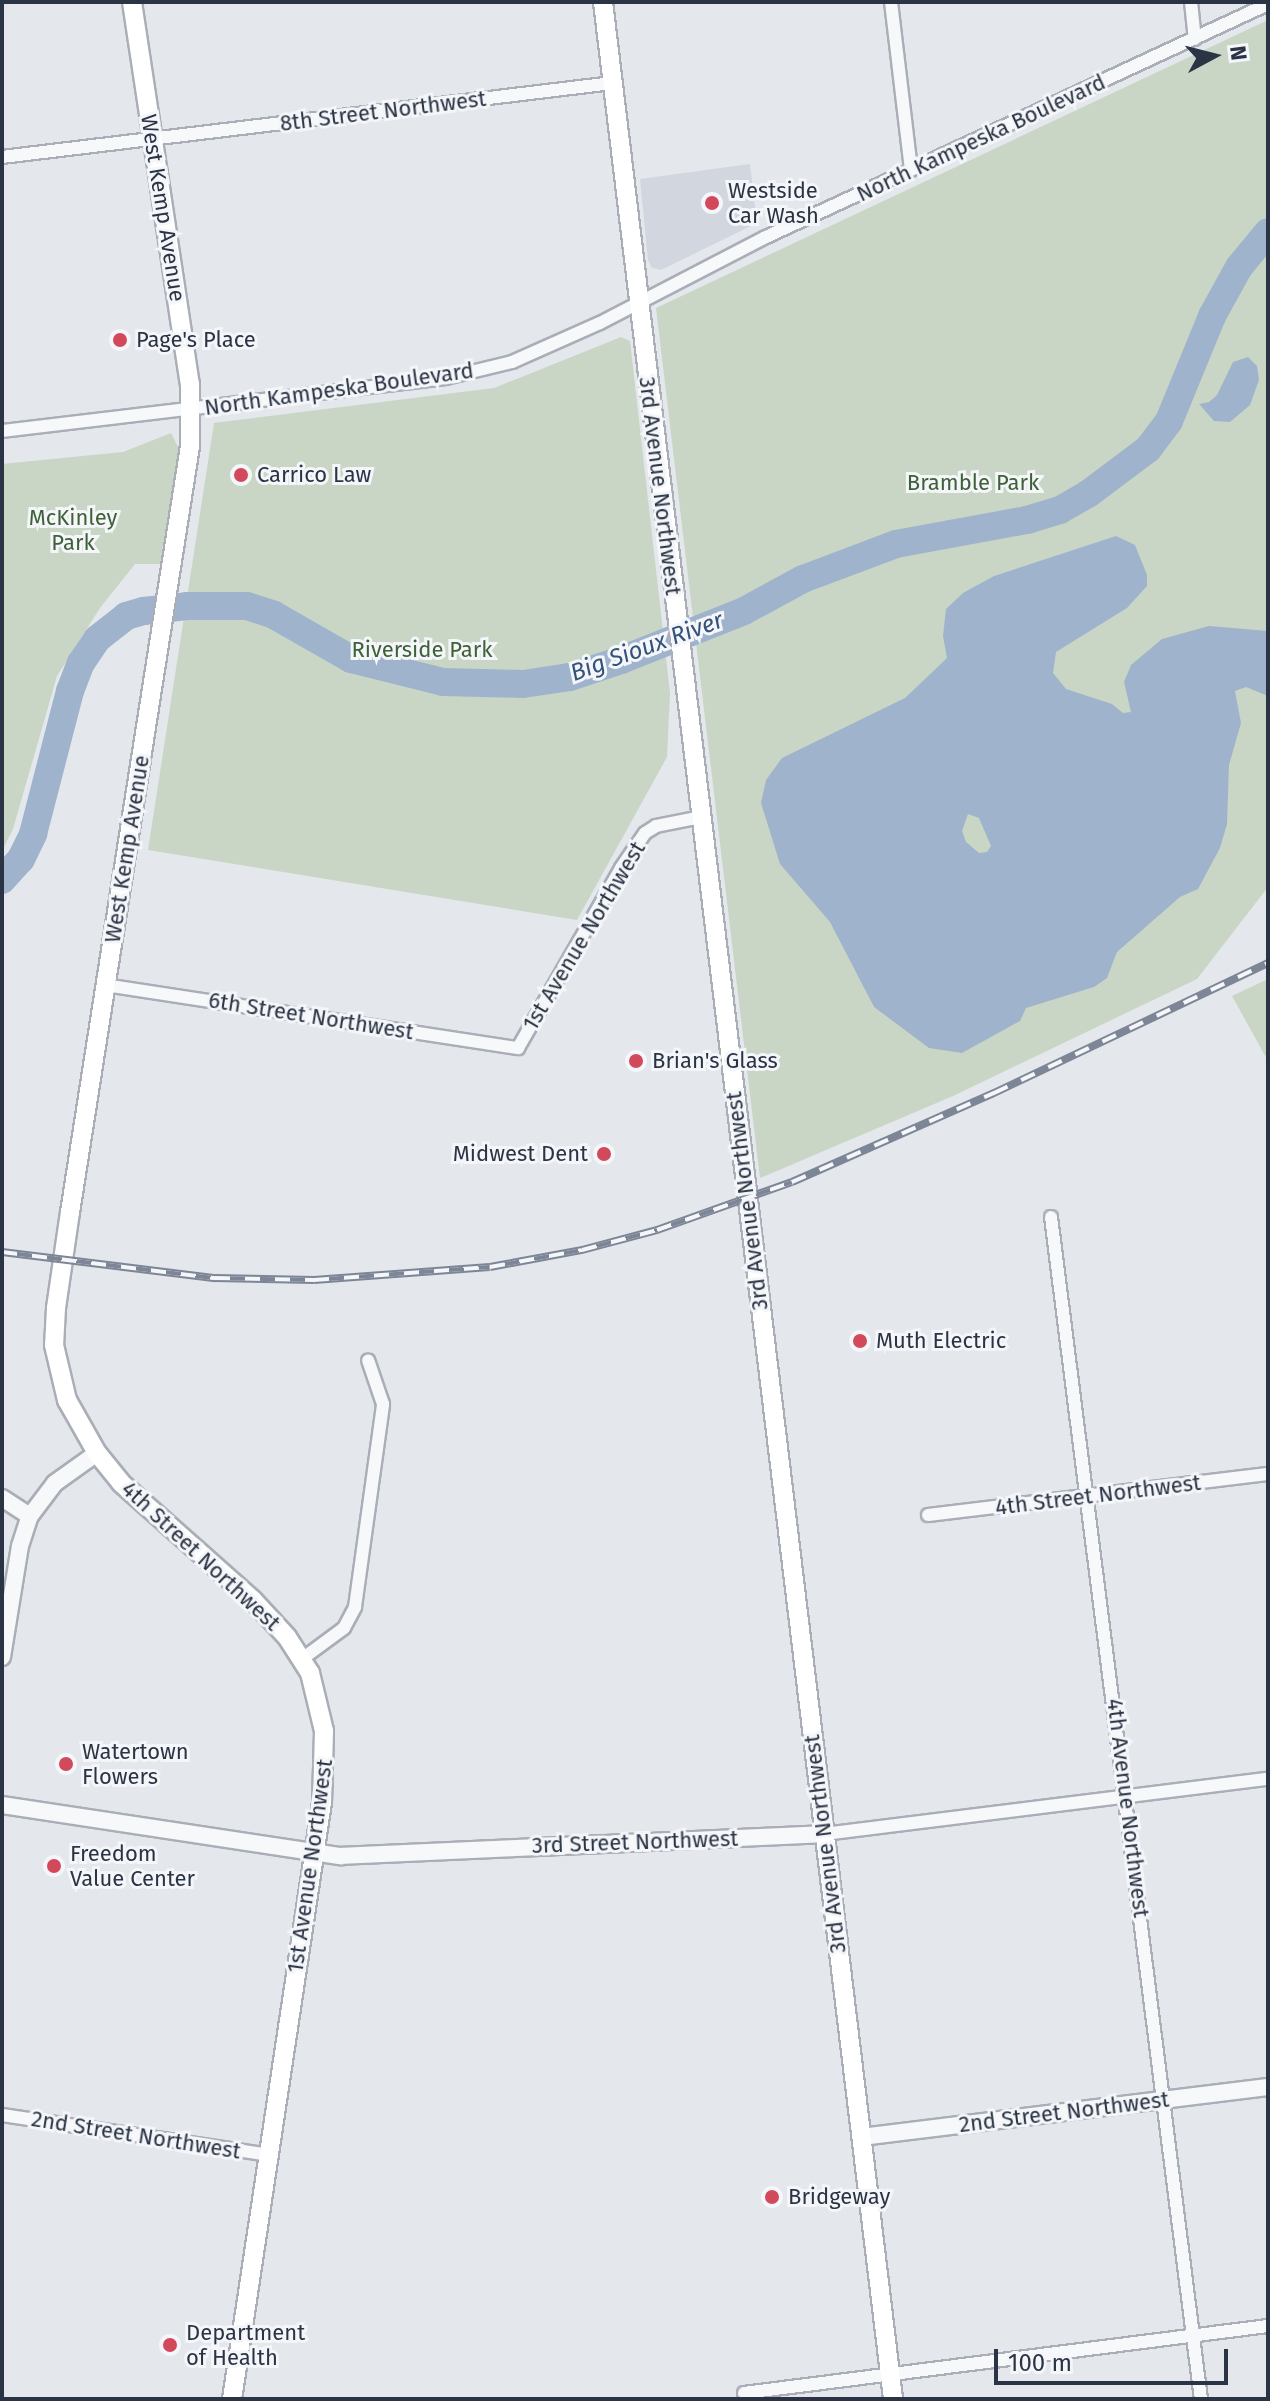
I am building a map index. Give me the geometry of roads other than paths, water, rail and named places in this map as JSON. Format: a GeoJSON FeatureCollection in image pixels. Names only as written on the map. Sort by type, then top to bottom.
{"type":"FeatureCollection","features":[{"type":"Feature","properties":{"kind":"main road","name":"West Kemp Avenue"},"geometry":{"type":"LineString","coordinates":[[97,1453],[75,1418],[61,1381],[54,1326],[174,556],[190,446],[191,409],[132,2]]}},
{"type":"Feature","properties":{"kind":"main road","name":"3rd Avenue Northwest"},"geometry":{"type":"LineString","coordinates":[[603,2],[893,2399]]}},
{"type":"Feature","properties":{"kind":"main road","name":"4th Street Northwest"},"geometry":{"type":"LineString","coordinates":[[97,1453],[121,1483],[274,1621],[302,1659]]}},
{"type":"Feature","properties":{"kind":"main road","name":"1st Avenue Northwest"},"geometry":{"type":"LineString","coordinates":[[232,2399],[314,1853],[326,1748],[320,1703],[302,1659]]}},
{"type":"Feature","properties":{"kind":"street"},"geometry":{"type":"LineString","coordinates":[[891,2],[911,170]]}},
{"type":"Feature","properties":{"kind":"street"},"geometry":{"type":"LineString","coordinates":[[1191,2],[1195,39]]}},
{"type":"Feature","properties":{"kind":"street","name":"North Kampeska Boulevard"},"geometry":{"type":"LineString","coordinates":[[2,431],[468,374],[533,354],[911,170],[1268,4]]}},
{"type":"Feature","properties":{"kind":"street","name":"8th Street Northwest"},"geometry":{"type":"LineString","coordinates":[[2,157],[613,83]]}},
{"type":"Feature","properties":{"kind":"street","name":"1st Avenue Northwest"},"geometry":{"type":"LineString","coordinates":[[518,1048],[621,868],[645,833],[656,826],[701,817]]}},
{"type":"Feature","properties":{"kind":"street","name":"6th Street Northwest"},"geometry":{"type":"LineString","coordinates":[[105,985],[518,1048]]}},
{"type":"Feature","properties":{"kind":"street","name":"4th Avenue Northwest"},"geometry":{"type":"LineString","coordinates":[[1051,1217],[1089,1496],[1201,2399]]}},
{"type":"Feature","properties":{"kind":"street"},"geometry":{"type":"LineString","coordinates":[[302,1659],[344,1628],[355,1607],[383,1404],[368,1360]]}},
{"type":"Feature","properties":{"kind":"street"},"geometry":{"type":"LineString","coordinates":[[2,1657],[20,1546],[30,1516],[55,1483],[97,1453]]}},
{"type":"Feature","properties":{"kind":"street","name":"4th Street Northwest"},"geometry":{"type":"LineString","coordinates":[[928,1515],[1268,1474]]}},
{"type":"Feature","properties":{"kind":"street"},"geometry":{"type":"LineString","coordinates":[[2,1498],[30,1516]]}},
{"type":"Feature","properties":{"kind":"street","name":"3rd Street Northwest"},"geometry":{"type":"LineString","coordinates":[[2,1805],[314,1853],[370,1855],[824,1834],[1268,1779]]}},
{"type":"Feature","properties":{"kind":"street","name":"2nd Street Northwest"},"geometry":{"type":"LineString","coordinates":[[861,2137],[1268,2087]]}},
{"type":"Feature","properties":{"kind":"street","name":"2nd Street Northwest"},"geometry":{"type":"LineString","coordinates":[[2,2115],[269,2155]]}},
{"type":"Feature","properties":{"kind":"street"},"geometry":{"type":"LineString","coordinates":[[744,2393],[1268,2326]]}},
{"type":"Feature","properties":{"kind":"water"},"geometry":{"type":"Polygon","coordinates":[[[1248,357],[1257,366],[1259,380],[1250,405],[1230,422],[1214,421],[1199,404],[1209,402],[1217,395],[1233,362],[1248,357]]]}},
{"type":"Feature","properties":{"kind":"water"},"geometry":{"type":"Polygon","coordinates":[[[1116,536],[1135,545],[1147,575],[1147,586],[1127,608],[1056,652],[1053,673],[1066,689],[1112,704],[1123,713],[1131,712],[1124,682],[1131,665],[1162,639],[1209,626],[1268,631],[1268,696],[1246,687],[1235,691],[1241,723],[1229,765],[1227,824],[1220,848],[1198,889],[1180,897],[1117,952],[1107,978],[1094,987],[1026,1008],[1020,1021],[962,1053],[929,1048],[874,1007],[830,922],[780,864],[761,803],[766,780],[782,758],[905,698],[947,658],[943,636],[946,609],[963,593],[994,576],[1116,536]],[[968,814],[962,831],[966,842],[979,853],[987,852],[991,846],[979,818],[968,814]]]}},
{"type":"Feature","properties":{"kind":"waterway","name":"Big Sioux River"},"geometry":{"type":"LineString","coordinates":[[2,880],[21,859],[33,834],[70,691],[81,663],[97,639],[126,616],[187,606],[247,606],[274,615],[351,659],[443,682],[523,684],[570,677],[621,660],[744,611],[803,579],[896,544],[1027,520],[1060,510],[1088,494],[1148,449],[1169,421],[1212,316],[1239,267],[1268,232]]}},
{"type":"Feature","properties":{"kind":"railway"},"geometry":{"type":"LineString","coordinates":[[2,1252],[215,1278],[314,1280],[490,1267],[582,1250],[657,1230],[792,1182],[994,1093],[1268,963]]}},
{"type":"Feature","properties":{"kind":"place","name":"Westside Car Wash"},"geometry":{"type":"Point","coordinates":[712,203]}},
{"type":"Feature","properties":{"kind":"place","name":"Page's Place"},"geometry":{"type":"Point","coordinates":[120,340]}},
{"type":"Feature","properties":{"kind":"place","name":"Carrico Law"},"geometry":{"type":"Point","coordinates":[241,475]}},
{"type":"Feature","properties":{"kind":"place","name":"Brian's Glass"},"geometry":{"type":"Point","coordinates":[636,1061]}},
{"type":"Feature","properties":{"kind":"place","name":"Midwest Dent"},"geometry":{"type":"Point","coordinates":[604,1154]}},
{"type":"Feature","properties":{"kind":"place","name":"Muth Electric"},"geometry":{"type":"Point","coordinates":[860,1341]}},
{"type":"Feature","properties":{"kind":"place","name":"Watertown Flowers"},"geometry":{"type":"Point","coordinates":[66,1764]}},
{"type":"Feature","properties":{"kind":"place","name":"Freedom Value Center"},"geometry":{"type":"Point","coordinates":[54,1866]}},
{"type":"Feature","properties":{"kind":"place","name":"Bridgeway"},"geometry":{"type":"Point","coordinates":[772,2197]}},
{"type":"Feature","properties":{"kind":"place","name":"Department of Health"},"geometry":{"type":"Point","coordinates":[170,2345]}},
{"type":"Feature","properties":{"kind":"park label","name":"Bramble Park"},"geometry":{"type":"Point","coordinates":[973,483]}},
{"type":"Feature","properties":{"kind":"park label","name":"McKinley Park"},"geometry":{"type":"Point","coordinates":[73,530]}},
{"type":"Feature","properties":{"kind":"park label","name":"Riverside Park"},"geometry":{"type":"Point","coordinates":[422,650]}}]}
